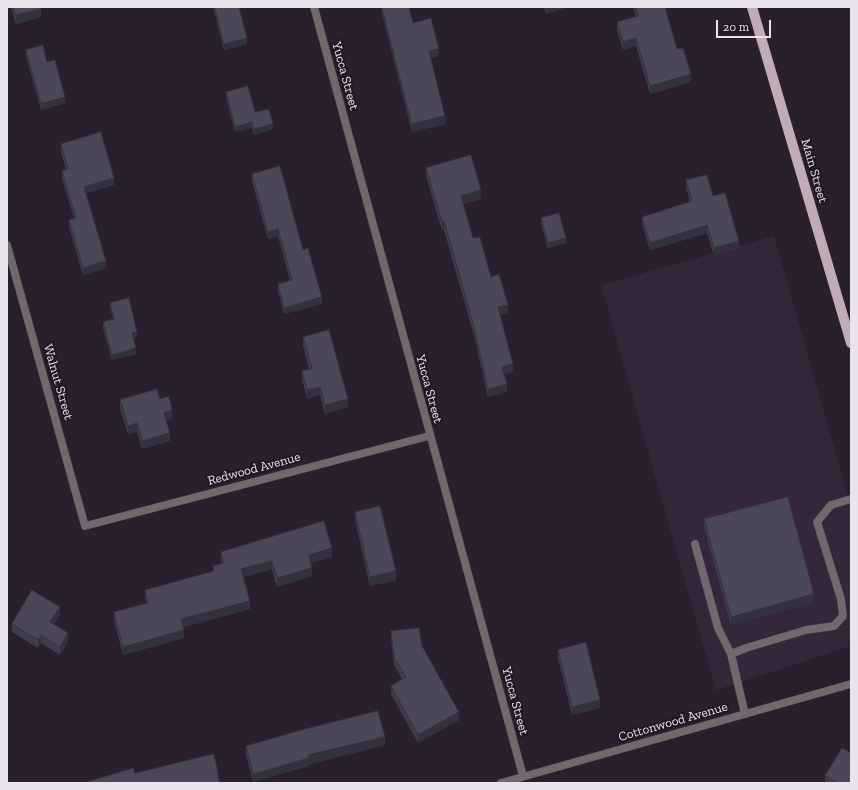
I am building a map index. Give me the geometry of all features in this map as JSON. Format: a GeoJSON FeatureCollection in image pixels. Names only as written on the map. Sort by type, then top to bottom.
{"type":"FeatureCollection","features":[{"type":"Feature","properties":{"kind":"main road","name":"Main Street"},"geometry":{"type":"LineString","coordinates":[[752,7],[851,342]]}},
{"type":"Feature","properties":{"kind":"street","name":"Yucca Street"},"geometry":{"type":"LineString","coordinates":[[314,7],[523,776]]}},
{"type":"Feature","properties":{"kind":"street","name":"Walnut Street"},"geometry":{"type":"LineString","coordinates":[[7,245],[85,526]]}},
{"type":"Feature","properties":{"kind":"street","name":"Redwood Avenue"},"geometry":{"type":"LineString","coordinates":[[85,526],[430,436]]}},
{"type":"Feature","properties":{"kind":"street"},"geometry":{"type":"LineString","coordinates":[[731,654],[806,630],[834,626],[843,616],[841,599],[817,522],[831,505],[851,499]]}},
{"type":"Feature","properties":{"kind":"street"},"geometry":{"type":"LineString","coordinates":[[695,544],[718,628],[731,654],[745,714]]}},
{"type":"Feature","properties":{"kind":"street","name":"Cottonwood Avenue"},"geometry":{"type":"LineString","coordinates":[[501,783],[851,684]]}},
{"type":"Feature","properties":{"kind":"shaded area"},"geometry":{"type":"Polygon","coordinates":[[[774,236],[851,507],[851,646],[716,690],[601,285],[774,236]]]}},
{"type":"Feature","properties":{"kind":"building"},"geometry":{"type":"Polygon","coordinates":[[[13,7],[41,7],[41,9],[16,15],[13,7]]]}},
{"type":"Feature","properties":{"kind":"building"},"geometry":{"type":"Polygon","coordinates":[[[215,7],[239,7],[247,38],[224,44],[215,7]]]}},
{"type":"Feature","properties":{"kind":"building"},"geometry":{"type":"Polygon","coordinates":[[[382,7],[409,7],[413,23],[431,18],[439,49],[429,51],[445,116],[412,124],[382,7]]]}},
{"type":"Feature","properties":{"kind":"building"},"geometry":{"type":"Polygon","coordinates":[[[636,7],[665,7],[677,49],[683,48],[691,74],[650,86],[636,38],[623,42],[617,22],[638,16],[636,7]]]}},
{"type":"Feature","properties":{"kind":"building"},"geometry":{"type":"Polygon","coordinates":[[[43,45],[47,62],[55,60],[65,97],[41,104],[26,50],[43,45]]]}},
{"type":"Feature","properties":{"kind":"building"},"geometry":{"type":"Polygon","coordinates":[[[248,86],[255,112],[269,109],[273,124],[254,129],[252,122],[235,127],[226,92],[248,86]]]}},
{"type":"Feature","properties":{"kind":"building"},"geometry":{"type":"Polygon","coordinates":[[[101,132],[114,178],[84,187],[106,261],[83,268],[69,220],[76,218],[62,171],[68,169],[61,144],[101,132]]]}},
{"type":"Feature","properties":{"kind":"building"},"geometry":{"type":"Polygon","coordinates":[[[471,155],[481,190],[461,196],[473,238],[480,237],[491,277],[499,274],[508,305],[498,307],[513,364],[502,367],[507,384],[488,389],[474,327],[444,221],[442,222],[426,168],[471,155]]]}},
{"type":"Feature","properties":{"kind":"building"},"geometry":{"type":"Polygon","coordinates":[[[280,166],[303,250],[308,248],[322,297],[284,308],[278,284],[292,280],[278,229],[268,232],[252,174],[280,166]]]}},
{"type":"Feature","properties":{"kind":"building"},"geometry":{"type":"Polygon","coordinates":[[[707,175],[713,196],[725,193],[739,241],[714,248],[707,225],[650,243],[642,217],[692,201],[686,180],[707,175]]]}},
{"type":"Feature","properties":{"kind":"building"},"geometry":{"type":"Polygon","coordinates":[[[559,213],[566,238],[548,243],[541,218],[559,213]]]}},
{"type":"Feature","properties":{"kind":"building"},"geometry":{"type":"Polygon","coordinates":[[[129,298],[137,332],[132,333],[136,348],[112,355],[103,322],[114,319],[110,303],[129,298]]]}},
{"type":"Feature","properties":{"kind":"building"},"geometry":{"type":"Polygon","coordinates":[[[329,330],[348,399],[325,405],[320,387],[307,390],[302,371],[312,368],[303,337],[329,330]]]}},
{"type":"Feature","properties":{"kind":"building"},"geometry":{"type":"Polygon","coordinates":[[[157,389],[160,399],[169,396],[172,410],[164,413],[170,433],[142,441],[137,423],[128,426],[120,400],[157,389]]]}},
{"type":"Feature","properties":{"kind":"building"},"geometry":{"type":"Polygon","coordinates":[[[788,497],[814,594],[731,617],[704,519],[788,497]]]}},
{"type":"Feature","properties":{"kind":"building"},"geometry":{"type":"Polygon","coordinates":[[[380,506],[396,571],[370,577],[355,512],[380,506]]]}},
{"type":"Feature","properties":{"kind":"building"},"geometry":{"type":"Polygon","coordinates":[[[324,521],[332,548],[309,555],[312,568],[277,578],[272,561],[241,569],[250,601],[181,619],[184,630],[123,647],[114,612],[148,603],[145,590],[214,571],[213,566],[224,563],[221,552],[324,521]]]}},
{"type":"Feature","properties":{"kind":"building"},"geometry":{"type":"Polygon","coordinates":[[[32,590],[60,607],[50,622],[68,633],[60,647],[41,635],[38,640],[12,624],[32,590]]]}},
{"type":"Feature","properties":{"kind":"building"},"geometry":{"type":"Polygon","coordinates":[[[419,628],[422,646],[459,712],[418,735],[391,686],[406,677],[394,657],[391,631],[419,628]]]}},
{"type":"Feature","properties":{"kind":"building"},"geometry":{"type":"Polygon","coordinates":[[[586,642],[600,700],[572,707],[558,650],[586,642]]]}},
{"type":"Feature","properties":{"kind":"building"},"geometry":{"type":"Polygon","coordinates":[[[378,711],[385,737],[308,755],[309,758],[253,774],[246,746],[301,730],[378,711]]]}},
{"type":"Feature","properties":{"kind":"building"},"geometry":{"type":"Polygon","coordinates":[[[842,748],[851,753],[851,783],[837,783],[825,776],[842,748]]]}},
{"type":"Feature","properties":{"kind":"building"},"geometry":{"type":"Polygon","coordinates":[[[214,754],[220,783],[83,783],[133,768],[135,773],[214,754]]]}}]}
